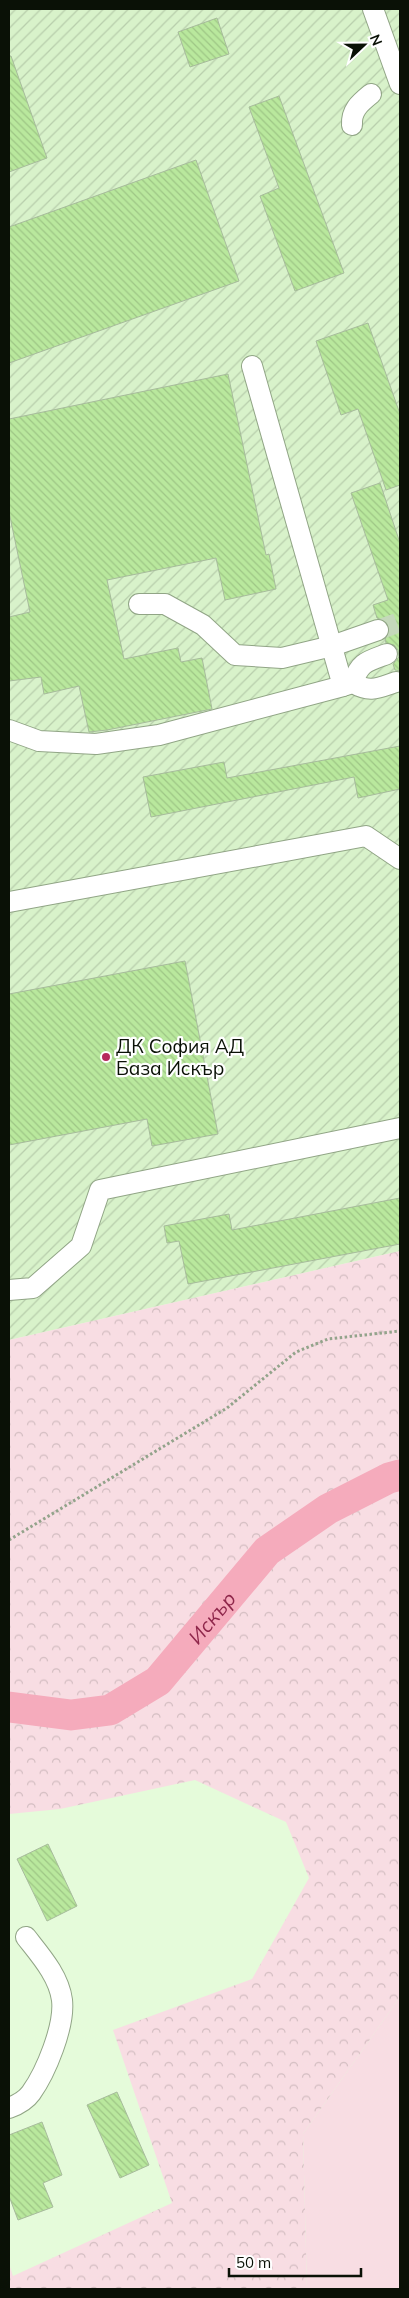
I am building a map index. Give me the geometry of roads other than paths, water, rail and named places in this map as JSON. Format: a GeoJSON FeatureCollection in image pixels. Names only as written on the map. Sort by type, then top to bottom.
{"type":"FeatureCollection","features":[{"type":"Feature","properties":{"kind":"street"},"geometry":{"type":"LineString","coordinates":[[374,9],[400,84]]}},
{"type":"Feature","properties":{"kind":"street"},"geometry":{"type":"LineString","coordinates":[[352,125],[352,117],[356,107],[371,94]]}},
{"type":"Feature","properties":{"kind":"street"},"geometry":{"type":"LineString","coordinates":[[252,366],[332,646],[348,684]]}},
{"type":"Feature","properties":{"kind":"street"},"geometry":{"type":"LineString","coordinates":[[138,604],[165,604],[203,624],[235,654],[282,658],[332,646],[378,630]]}},
{"type":"Feature","properties":{"kind":"street"},"geometry":{"type":"LineString","coordinates":[[348,684],[357,669],[368,661],[387,654]]}},
{"type":"Feature","properties":{"kind":"street"},"geometry":{"type":"LineString","coordinates":[[9,730],[39,741],[105,742],[159,735],[348,684],[369,689],[396,682]]}},
{"type":"Feature","properties":{"kind":"street"},"geometry":{"type":"LineString","coordinates":[[9,902],[366,836],[400,859]]}},
{"type":"Feature","properties":{"kind":"street"},"geometry":{"type":"LineString","coordinates":[[9,1290],[34,1288],[81,1246],[100,1190],[400,1128]]}},
{"type":"Feature","properties":{"kind":"street"},"geometry":{"type":"LineString","coordinates":[[9,2108],[16,2106],[30,2095],[53,2046],[62,2019],[62,1999],[56,1981],[45,1962],[26,1937]]}},
{"type":"Feature","properties":{"kind":"waterway","name":"Искър"},"geometry":{"type":"LineString","coordinates":[[9,1707],[71,1715],[110,1710],[158,1681],[267,1551],[328,1509],[389,1478],[400,1475]]}},
{"type":"Feature","properties":{"kind":"tunnel"},"geometry":{"type":"LineString","coordinates":[[378,630],[400,622]]}},
{"type":"Feature","properties":{"kind":"place","name":"ДК София АД База Искър"},"geometry":{"type":"Point","coordinates":[106,1057]}}]}
